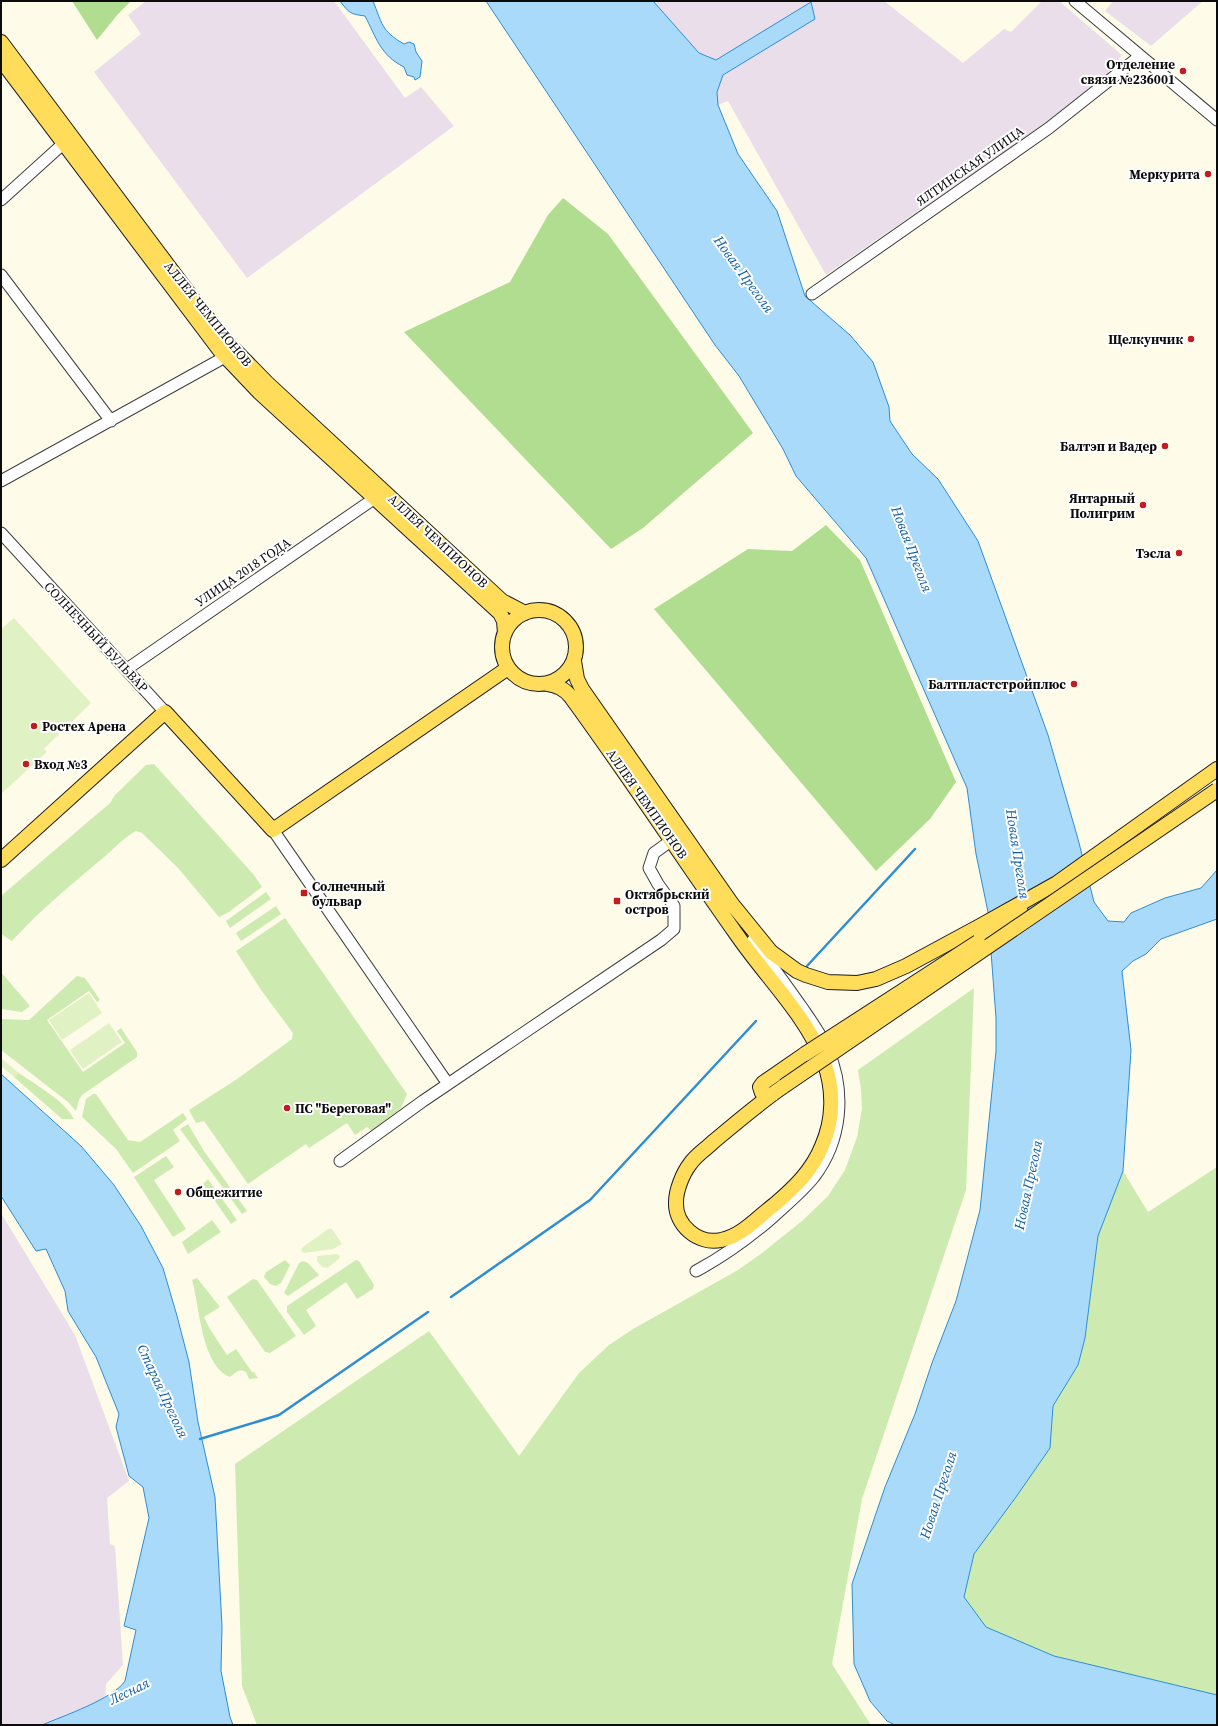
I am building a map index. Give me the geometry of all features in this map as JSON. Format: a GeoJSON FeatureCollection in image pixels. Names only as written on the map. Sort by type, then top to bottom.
{"type":"FeatureCollection","features":[{"type":"Feature","properties":{"kind":"main road","name":"АЛЛЕЯ ЧЕМПИОНОВ"},"geometry":{"type":"LineString","coordinates":[[1,42],[202,311],[241,356],[268,383],[502,601],[525,613],[532,611],[546,611],[560,616],[566,621],[574,633],[576,640],[577,647],[574,661],[577,679],[582,689],[732,904],[771,952],[779,959],[802,973],[820,980],[837,983],[857,983],[876,979],[889,974],[980,926],[1057,883]]}},
{"type":"Feature","properties":{"kind":"main road","name":"АЛЛЕЯ ЧЕМПИОНОВ"},"geometry":{"type":"LineString","coordinates":[[1,60],[194,318],[225,357],[259,392],[500,613],[504,621],[502,648],[503,655],[508,668],[513,674],[525,682],[540,685],[547,684],[562,688],[571,697],[672,840],[737,936],[788,1002],[816,1043],[824,1062],[830,1085],[831,1108],[830,1123],[821,1149],[812,1166],[797,1184],[782,1198],[744,1229],[729,1238],[714,1241],[705,1240],[695,1236],[681,1222],[676,1206],[678,1191],[690,1163],[784,1086],[1217,790]]}},
{"type":"Feature","properties":{"kind":"main road"},"geometry":{"type":"LineString","coordinates":[[504,633],[513,621],[525,613]]}},
{"type":"Feature","properties":{"kind":"main road"},"geometry":{"type":"LineString","coordinates":[[547,684],[560,678],[570,669],[574,661]]}},
{"type":"Feature","properties":{"kind":"main road"},"geometry":{"type":"LineString","coordinates":[[273,830],[508,668]]}},
{"type":"Feature","properties":{"kind":"main road"},"geometry":{"type":"LineString","coordinates":[[1,860],[165,712]]}},
{"type":"Feature","properties":{"kind":"main road","name":"СОЛНЕЧНЫЙ БУЛЬВАР"},"geometry":{"type":"LineString","coordinates":[[165,712],[273,830]]}},
{"type":"Feature","properties":{"kind":"main road"},"geometry":{"type":"LineString","coordinates":[[773,1094],[769,1095],[762,1093],[760,1087],[762,1083],[982,940],[1039,900],[1057,883],[1217,769]]}},
{"type":"Feature","properties":{"kind":"street"},"geometry":{"type":"LineString","coordinates":[[1075,1],[1217,120]]}},
{"type":"Feature","properties":{"kind":"street","name":"ЯЛТИНСКАЯ УЛИЦА"},"geometry":{"type":"LineString","coordinates":[[812,294],[1049,128],[1140,56]]}},
{"type":"Feature","properties":{"kind":"street"},"geometry":{"type":"LineString","coordinates":[[1,200],[64,143]]}},
{"type":"Feature","properties":{"kind":"street"},"geometry":{"type":"LineString","coordinates":[[1,275],[111,420]]}},
{"type":"Feature","properties":{"kind":"street"},"geometry":{"type":"LineString","coordinates":[[1,481],[225,357]]}},
{"type":"Feature","properties":{"kind":"street","name":"УЛИЦА 2018 ГОДА"},"geometry":{"type":"LineString","coordinates":[[127,669],[375,498]]}},
{"type":"Feature","properties":{"kind":"street","name":"СОЛНЕЧНЫЙ БУЛЬВАР"},"geometry":{"type":"LineString","coordinates":[[1,533],[165,712]]}},
{"type":"Feature","properties":{"kind":"street","name":"СОЛНЕЧНЫЙ БУЛЬВАР"},"geometry":{"type":"LineString","coordinates":[[273,830],[448,1084]]}},
{"type":"Feature","properties":{"kind":"street"},"geometry":{"type":"LineString","coordinates":[[340,1161],[448,1084],[674,929],[674,906],[658,884],[649,868],[654,853],[672,840]]}},
{"type":"Feature","properties":{"kind":"street"},"geometry":{"type":"LineString","coordinates":[[696,1270],[744,1241],[797,1196],[811,1181],[829,1152],[836,1132],[840,1108],[836,1074],[832,1059],[823,1039],[753,939],[732,904]]}},
{"type":"Feature","properties":{"kind":"shaded area"},"geometry":{"type":"Polygon","coordinates":[[[146,1],[334,1],[405,98],[421,87],[454,126],[247,278],[94,72],[141,34],[128,15],[146,1]]]}},
{"type":"Feature","properties":{"kind":"shaded area"},"geometry":{"type":"Polygon","coordinates":[[[653,1],[884,1],[963,63],[1004,29],[1011,32],[1042,1],[1059,1],[1122,55],[1110,71],[1084,96],[826,275],[728,101],[718,105],[653,1]]]}},
{"type":"Feature","properties":{"kind":"shaded area"},"geometry":{"type":"Polygon","coordinates":[[[1113,1],[1203,1],[1151,46],[1105,11],[1113,1]]]}},
{"type":"Feature","properties":{"kind":"shaded area"},"geometry":{"type":"Polygon","coordinates":[[[1,1213],[75,1335],[129,1481],[107,1498],[110,1544],[115,1546],[123,1665],[106,1684],[104,1725],[1,1725],[1,1213]]]}},
{"type":"Feature","properties":{"kind":"green space"},"geometry":{"type":"Polygon","coordinates":[[[72,1],[131,1],[118,14],[97,40],[72,1]]]}},
{"type":"Feature","properties":{"kind":"green space"},"geometry":{"type":"Polygon","coordinates":[[[563,198],[608,234],[753,433],[643,528],[611,549],[404,332],[510,282],[548,215],[563,198]]]}},
{"type":"Feature","properties":{"kind":"green space"},"geometry":{"type":"Polygon","coordinates":[[[826,525],[860,560],[956,782],[930,819],[876,871],[654,609],[748,549],[792,551],[826,525]]]}},
{"type":"Feature","properties":{"kind":"green space","name":"Ростех Арена"},"geometry":{"type":"Polygon","coordinates":[[[14,618],[91,703],[44,749],[47,752],[1,794],[1,629],[14,618]]]}},
{"type":"Feature","properties":{"kind":"green space"},"geometry":{"type":"Polygon","coordinates":[[[154,764],[254,875],[262,887],[229,912],[219,917],[178,868],[142,833],[136,831],[123,840],[56,898],[12,941],[1,934],[1,896],[110,803],[115,795],[146,765],[154,764]]]}},
{"type":"Feature","properties":{"kind":"green space"},"geometry":{"type":"Polygon","coordinates":[[[266,892],[271,899],[230,928],[226,921],[266,892]]]}},
{"type":"Feature","properties":{"kind":"green space"},"geometry":{"type":"Polygon","coordinates":[[[276,906],[281,914],[241,941],[236,933],[276,906]]]}},
{"type":"Feature","properties":{"kind":"green space"},"geometry":{"type":"Polygon","coordinates":[[[285,918],[407,1094],[401,1108],[372,1131],[367,1127],[355,1135],[347,1123],[309,1148],[306,1144],[248,1184],[204,1121],[196,1123],[189,1110],[237,1079],[292,1039],[293,1033],[261,990],[236,951],[285,918]]]}},
{"type":"Feature","properties":{"kind":"green space"},"geometry":{"type":"Polygon","coordinates":[[[1,972],[30,1006],[22,1012],[1,1009],[1,972]]]}},
{"type":"Feature","properties":{"kind":"green space"},"geometry":{"type":"Polygon","coordinates":[[[77,976],[85,978],[100,1000],[97,1002],[89,991],[47,1020],[83,1072],[125,1043],[117,1031],[121,1028],[137,1052],[137,1057],[82,1095],[76,1111],[68,1102],[1,1050],[1,1019],[29,1020],[77,976]]]}},
{"type":"Feature","properties":{"kind":"green space"},"geometry":{"type":"Polygon","coordinates":[[[974,988],[966,1190],[862,1499],[832,1664],[871,1725],[257,1725],[242,1686],[235,1464],[429,1331],[519,1456],[579,1373],[609,1345],[633,1329],[738,1270],[802,1221],[828,1196],[845,1170],[857,1137],[862,1109],[858,1070],[974,988]]]}},
{"type":"Feature","properties":{"kind":"green space"},"geometry":{"type":"Polygon","coordinates":[[[89,993],[102,1013],[62,1040],[49,1020],[89,993]]]}},
{"type":"Feature","properties":{"kind":"green space"},"geometry":{"type":"Polygon","coordinates":[[[109,1023],[122,1042],[83,1069],[70,1050],[109,1023]]]}},
{"type":"Feature","properties":{"kind":"green space"},"geometry":{"type":"Polygon","coordinates":[[[1,1058],[19,1073],[14,1077],[1,1066],[1,1058]]]}},
{"type":"Feature","properties":{"kind":"green space"},"geometry":{"type":"Polygon","coordinates":[[[19,1073],[57,1099],[74,1119],[62,1119],[14,1077],[19,1073]]]}},
{"type":"Feature","properties":{"kind":"green space"},"geometry":{"type":"Polygon","coordinates":[[[93,1094],[96,1094],[128,1140],[140,1142],[183,1113],[187,1119],[173,1130],[180,1141],[133,1173],[116,1149],[82,1117],[86,1099],[93,1094]]]}},
{"type":"Feature","properties":{"kind":"green space"},"geometry":{"type":"Polygon","coordinates":[[[188,1124],[204,1151],[247,1211],[242,1214],[180,1129],[188,1124]]]}},
{"type":"Feature","properties":{"kind":"green space"},"geometry":{"type":"Polygon","coordinates":[[[166,1156],[174,1167],[154,1180],[186,1229],[173,1237],[134,1177],[166,1156]]]}},
{"type":"Feature","properties":{"kind":"green space"},"geometry":{"type":"Polygon","coordinates":[[[1217,1167],[1217,1695],[1054,1656],[986,1627],[964,1597],[974,1554],[1050,1448],[1053,1406],[1078,1365],[1085,1338],[1098,1236],[1123,1171],[1148,1212],[1217,1167]]]}},
{"type":"Feature","properties":{"kind":"green space"},"geometry":{"type":"Polygon","coordinates":[[[208,1179],[237,1220],[231,1224],[203,1184],[208,1179]]]}},
{"type":"Feature","properties":{"kind":"green space"},"geometry":{"type":"Polygon","coordinates":[[[212,1220],[221,1232],[188,1254],[182,1242],[212,1220]]]}},
{"type":"Feature","properties":{"kind":"green space"},"geometry":{"type":"Polygon","coordinates":[[[328,1229],[332,1229],[342,1244],[333,1249],[304,1253],[301,1251],[303,1247],[328,1229]]]}},
{"type":"Feature","properties":{"kind":"green space"},"geometry":{"type":"Polygon","coordinates":[[[337,1254],[340,1256],[339,1259],[327,1268],[322,1267],[317,1261],[317,1256],[337,1254]]]}},
{"type":"Feature","properties":{"kind":"green space"},"geometry":{"type":"Polygon","coordinates":[[[285,1260],[290,1265],[281,1283],[276,1286],[270,1284],[264,1277],[266,1272],[285,1260]]]}},
{"type":"Feature","properties":{"kind":"green space"},"geometry":{"type":"Polygon","coordinates":[[[356,1260],[359,1261],[374,1285],[373,1289],[357,1299],[346,1282],[306,1310],[316,1326],[304,1335],[287,1312],[287,1306],[356,1260]]]}},
{"type":"Feature","properties":{"kind":"green space"},"geometry":{"type":"Polygon","coordinates":[[[303,1261],[308,1263],[319,1275],[288,1296],[284,1293],[299,1263],[303,1261]]]}},
{"type":"Feature","properties":{"kind":"green space"},"geometry":{"type":"Polygon","coordinates":[[[197,1278],[220,1307],[204,1317],[210,1329],[227,1355],[236,1349],[258,1378],[249,1379],[246,1372],[241,1371],[230,1377],[220,1370],[213,1361],[203,1334],[192,1280],[197,1278]]]}},
{"type":"Feature","properties":{"kind":"green space"},"geometry":{"type":"Polygon","coordinates":[[[253,1279],[257,1280],[296,1336],[270,1353],[265,1352],[227,1297],[253,1279]]]}},
{"type":"Feature","properties":{"kind":"water"},"geometry":{"type":"Polygon","coordinates":[[[340,1],[373,1],[386,30],[404,44],[409,42],[414,44],[416,52],[422,61],[420,77],[415,80],[414,77],[407,75],[404,67],[389,57],[384,51],[365,16],[350,12],[340,1]]]}},
{"type":"Feature","properties":{"kind":"water","name":"Новая Преголя"},"geometry":{"type":"Polygon","coordinates":[[[486,1],[653,1],[699,53],[716,60],[811,2],[815,19],[723,75],[717,92],[718,105],[738,154],[777,211],[805,296],[850,335],[873,362],[889,407],[890,421],[912,454],[938,479],[978,541],[1048,735],[1078,839],[1094,902],[1108,921],[1124,922],[1131,913],[1165,898],[1201,888],[1217,870],[1217,919],[1161,939],[1146,954],[1133,961],[1122,971],[1131,1050],[1123,1171],[1098,1236],[1085,1338],[1078,1365],[1053,1406],[1050,1448],[974,1554],[964,1597],[986,1627],[1054,1656],[1217,1695],[1217,1725],[895,1725],[887,1721],[870,1701],[854,1664],[852,1584],[885,1487],[915,1414],[932,1363],[956,1301],[980,1210],[996,1051],[996,1018],[988,912],[976,854],[967,788],[866,558],[796,476],[783,449],[739,376],[715,345],[486,1]]]}},
{"type":"Feature","properties":{"kind":"water"},"geometry":{"type":"Polygon","coordinates":[[[1,1074],[81,1146],[114,1185],[141,1226],[163,1268],[189,1362],[198,1422],[215,1497],[222,1626],[221,1671],[233,1725],[42,1725],[99,1700],[119,1688],[125,1681],[136,1630],[124,1626],[149,1518],[143,1487],[129,1476],[116,1427],[119,1414],[96,1357],[68,1311],[65,1291],[46,1249],[36,1251],[1,1196],[1,1074]]]}},
{"type":"Feature","properties":{"kind":"waterway"},"geometry":{"type":"LineString","coordinates":[[807,966],[915,849]]}},
{"type":"Feature","properties":{"kind":"waterway"},"geometry":{"type":"LineString","coordinates":[[451,1297],[590,1200],[756,1021]]}},
{"type":"Feature","properties":{"kind":"waterway"},"geometry":{"type":"LineString","coordinates":[[200,1439],[279,1415],[428,1312]]}},
{"type":"Feature","properties":{"kind":"place","name":"Отделение связи №236001"},"geometry":{"type":"Point","coordinates":[1183,71]}},
{"type":"Feature","properties":{"kind":"place","name":"Меркурита"},"geometry":{"type":"Point","coordinates":[1208,174]}},
{"type":"Feature","properties":{"kind":"place","name":"Щелкунчик"},"geometry":{"type":"Point","coordinates":[1191,339]}},
{"type":"Feature","properties":{"kind":"place","name":"Балтэп и Вадер"},"geometry":{"type":"Point","coordinates":[1165,446]}},
{"type":"Feature","properties":{"kind":"place","name":"Янтарный Полигрим"},"geometry":{"type":"Point","coordinates":[1143,505]}},
{"type":"Feature","properties":{"kind":"place","name":"Тэсла"},"geometry":{"type":"Point","coordinates":[1179,553]}},
{"type":"Feature","properties":{"kind":"place","name":"Балтпластстройплюс"},"geometry":{"type":"Point","coordinates":[1074,684]}},
{"type":"Feature","properties":{"kind":"place","name":"Ростех Арена"},"geometry":{"type":"Point","coordinates":[34,726]}},
{"type":"Feature","properties":{"kind":"place","name":"Вход №3"},"geometry":{"type":"Point","coordinates":[26,764]}},
{"type":"Feature","properties":{"kind":"place","name":"Солнечный бульвар"},"geometry":{"type":"Point","coordinates":[304,893]}},
{"type":"Feature","properties":{"kind":"place","name":"Октябрьский остров"},"geometry":{"type":"Point","coordinates":[617,901]}},
{"type":"Feature","properties":{"kind":"place","name":"ПС \"Береговая\""},"geometry":{"type":"Point","coordinates":[287,1108]}},
{"type":"Feature","properties":{"kind":"place","name":"Общежитие"},"geometry":{"type":"Point","coordinates":[178,1192]}},
{"type":"Feature","properties":{"kind":"water label","name":"Старая Преголя"},"geometry":{"type":"Point","coordinates":[163,1391]}},
{"type":"Feature","properties":{"kind":"water label","name":"Лесная"},"geometry":{"type":"Point","coordinates":[129,1691]}}]}
